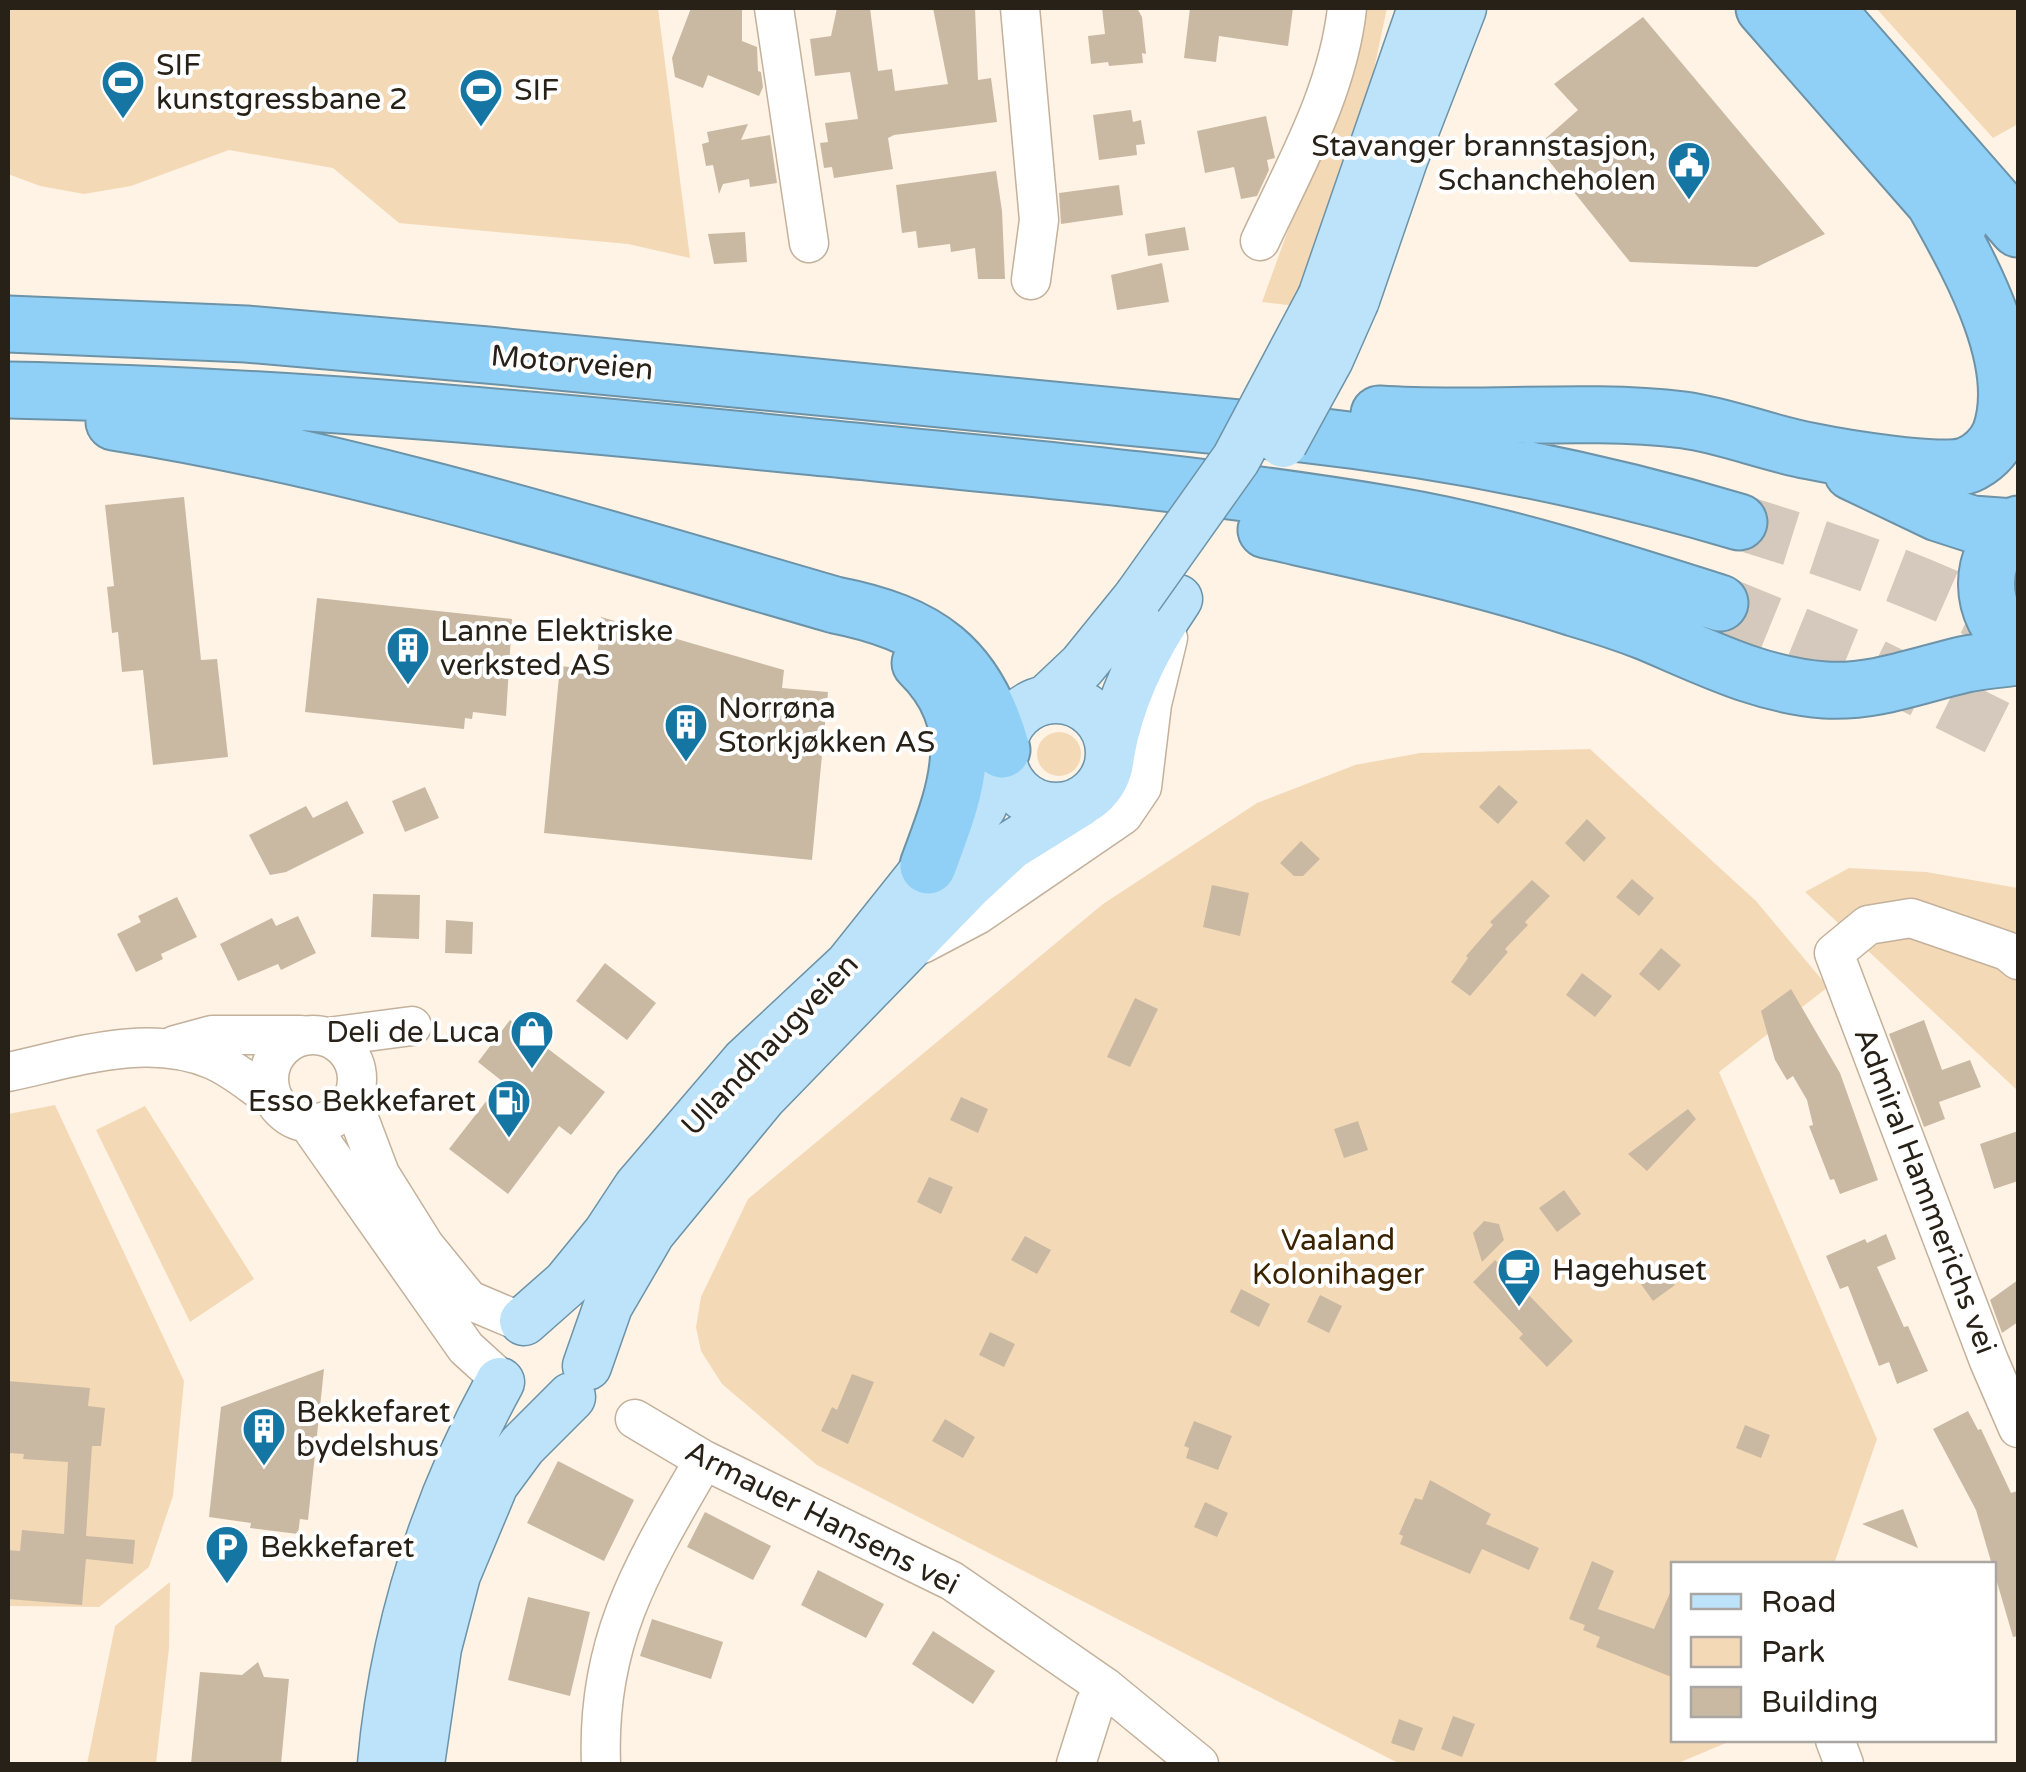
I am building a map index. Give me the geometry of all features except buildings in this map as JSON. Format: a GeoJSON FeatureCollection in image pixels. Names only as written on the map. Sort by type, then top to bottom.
{"type":"FeatureCollection","features":[{"type":"Feature","properties":{"kind":"highway"},"geometry":{"type":"LineString","coordinates":[[1764,8],[1934,202],[1991,260],[2018,307]]}},
{"type":"Feature","properties":{"kind":"highway"},"geometry":{"type":"LineString","coordinates":[[1826,8],[2018,230]]}},
{"type":"Feature","properties":{"kind":"highway"},"geometry":{"type":"LineString","coordinates":[[1136,416],[1248,404],[1386,414],[1684,420],[1809,451],[1943,468],[1966,466],[1984,455],[2006,422],[2010,378],[1999,328],[1983,290],[1934,202]]}},
{"type":"Feature","properties":{"kind":"highway","name":"Motorveien"},"geometry":{"type":"LineString","coordinates":[[8,324],[283,337],[1136,416]]}},
{"type":"Feature","properties":{"kind":"highway","name":"Motorveien"},"geometry":{"type":"LineString","coordinates":[[8,390],[238,399],[488,416],[1092,476]]}},
{"type":"Feature","properties":{"kind":"highway"},"geometry":{"type":"LineString","coordinates":[[8,406],[148,428],[326,464],[879,614],[914,628],[958,662],[993,716],[1002,756]]}},
{"type":"Feature","properties":{"kind":"highway"},"geometry":{"type":"LineString","coordinates":[[1136,416],[1409,446],[1501,462],[1661,498],[1739,522]]}},
{"type":"Feature","properties":{"kind":"highway"},"geometry":{"type":"LineString","coordinates":[[1809,451],[1938,512],[1972,524],[2016,526]]}},
{"type":"Feature","properties":{"kind":"highway"},"geometry":{"type":"LineString","coordinates":[[1092,476],[1394,516],[1544,549],[1720,604]]}},
{"type":"Feature","properties":{"kind":"highway"},"geometry":{"type":"LineString","coordinates":[[1092,476],[1170,508],[1571,606],[1643,631],[1740,673],[1791,686],[1830,690],[1873,688],[1966,664],[2018,657]]}},
{"type":"Feature","properties":{"kind":"highway"},"geometry":{"type":"LineString","coordinates":[[2016,526],[1998,544],[1988,564],[1986,586],[1989,608],[1999,628],[2018,646]]}},
{"type":"Feature","properties":{"kind":"highway"},"geometry":{"type":"LineString","coordinates":[[835,605],[903,647],[942,688],[954,718],[958,775],[951,808],[928,866]]}},
{"type":"Feature","properties":{"kind":"main road"},"geometry":{"type":"LineString","coordinates":[[1158,598],[1154,636],[1129,686],[1101,783],[1079,803],[1063,807],[1030,801],[1007,777],[1002,756],[1013,720],[1025,709],[1046,700],[1158,598],[1268,468],[1330,360],[1339,299],[1422,8]]}},
{"type":"Feature","properties":{"kind":"main road"},"geometry":{"type":"LineString","coordinates":[[1339,299],[1462,8]]}},
{"type":"Feature","properties":{"kind":"main road"},"geometry":{"type":"LineString","coordinates":[[1046,700],[1078,704],[1091,712],[1102,724],[1110,755]]}},
{"type":"Feature","properties":{"kind":"main road","name":"Ullandhaugveien"},"geometry":{"type":"LineString","coordinates":[[522,1321],[567,1284],[607,1234],[638,1186],[745,1062],[849,965],[928,866],[960,836],[982,807],[1002,756]]}},
{"type":"Feature","properties":{"kind":"main road","name":"Ullandhaugveien"},"geometry":{"type":"LineString","coordinates":[[420,1764],[437,1648],[456,1575],[494,1484],[579,1382],[608,1306],[652,1232],[762,1097],[967,886],[1010,846],[1079,803]]}},
{"type":"Feature","properties":{"kind":"main road"},"geometry":{"type":"LineString","coordinates":[[554,1319],[579,1337],[585,1351],[579,1382],[545,1408],[531,1407],[507,1393],[499,1379],[497,1351],[502,1339],[522,1321],[554,1319]]}},
{"type":"Feature","properties":{"kind":"main road"},"geometry":{"type":"LineString","coordinates":[[382,1764],[402,1630],[439,1511],[499,1379]]}},
{"type":"Feature","properties":{"kind":"street"},"geometry":{"type":"LineString","coordinates":[[774,8],[809,243]]}},
{"type":"Feature","properties":{"kind":"street"},"geometry":{"type":"LineString","coordinates":[[1020,8],[1039,220],[1032,280]]}},
{"type":"Feature","properties":{"kind":"street"},"geometry":{"type":"LineString","coordinates":[[1260,242],[1322,108],[1343,46],[1347,8]]}},
{"type":"Feature","properties":{"kind":"street"},"geometry":{"type":"LineString","coordinates":[[1431,84],[1478,8]]}},
{"type":"Feature","properties":{"kind":"street","name":"Ullandhaugveien"},"geometry":{"type":"LineString","coordinates":[[906,951],[978,915],[1123,816],[1142,786],[1152,704],[1158,598]]}},
{"type":"Feature","properties":{"kind":"street","name":"Admiral Hammerichs vei"},"geometry":{"type":"LineString","coordinates":[[2018,960],[2007,951],[1911,918],[1868,925],[1834,953],[1989,1362],[2018,1428]]}},
{"type":"Feature","properties":{"kind":"street"},"geometry":{"type":"LineString","coordinates":[[8,1072],[132,1047],[166,1047],[212,1036],[315,1036],[412,1026],[333,1118],[308,1123],[288,1116],[272,1098],[214,1060],[166,1047]]}},
{"type":"Feature","properties":{"kind":"street"},"geometry":{"type":"LineString","coordinates":[[272,1098],[268,1072],[280,1049],[315,1036],[351,1056],[356,1070],[354,1093],[380,1174],[425,1246],[469,1300],[522,1321]]}},
{"type":"Feature","properties":{"kind":"street"},"geometry":{"type":"LineString","coordinates":[[308,1123],[466,1348],[499,1379]]}},
{"type":"Feature","properties":{"kind":"street","name":"Armauer Hansens vei"},"geometry":{"type":"LineString","coordinates":[[635,1419],[704,1460],[952,1581],[1105,1687],[1200,1764]]}},
{"type":"Feature","properties":{"kind":"street"},"geometry":{"type":"LineString","coordinates":[[601,1764],[599,1723],[606,1672],[620,1620],[640,1572],[704,1460]]}},
{"type":"Feature","properties":{"kind":"street"},"geometry":{"type":"LineString","coordinates":[[1076,1764],[1094,1704],[1105,1687]]}},
{"type":"Feature","properties":{"kind":"green space"},"geometry":{"type":"Polygon","coordinates":[[[8,8],[658,8],[690,258],[628,244],[399,223],[333,168],[229,150],[131,186],[84,194],[40,186],[8,174],[8,8]]]}},
{"type":"Feature","properties":{"kind":"green space"},"geometry":{"type":"Polygon","coordinates":[[[1359,8],[1387,8],[1367,102],[1305,307],[1262,302],[1326,125],[1359,8]]]}},
{"type":"Feature","properties":{"kind":"green space"},"geometry":{"type":"Polygon","coordinates":[[[1876,8],[2018,8],[2018,124],[1993,138],[1876,8]]]}},
{"type":"Feature","properties":{"kind":"green space"},"geometry":{"type":"Polygon","coordinates":[[[1059,732],[1075,738],[1081,754],[1075,770],[1059,776],[1043,770],[1037,754],[1043,738],[1059,732]]]}},
{"type":"Feature","properties":{"kind":"green space","name":"Vaaland Kolonihager"},"geometry":{"type":"Polygon","coordinates":[[[1590,749],[1756,901],[1828,987],[1719,1072],[1877,1439],[1835,1562],[1671,1562],[1671,1742],[1728,1742],[1676,1764],[1400,1764],[817,1465],[722,1384],[701,1351],[696,1327],[701,1297],[748,1199],[1103,904],[1257,803],[1355,765],[1420,753],[1590,749]]]}},
{"type":"Feature","properties":{"kind":"green space"},"geometry":{"type":"Polygon","coordinates":[[[1849,868],[1926,872],[2018,888],[2018,1091],[1805,892],[1849,868]]]}},
{"type":"Feature","properties":{"kind":"green space"},"geometry":{"type":"Polygon","coordinates":[[[55,1105],[184,1381],[173,1496],[149,1567],[99,1607],[8,1606],[8,1114],[55,1105]]]}},
{"type":"Feature","properties":{"kind":"green space"},"geometry":{"type":"Polygon","coordinates":[[[145,1106],[254,1279],[190,1322],[96,1130],[145,1106]]]}},
{"type":"Feature","properties":{"kind":"green space"},"geometry":{"type":"Polygon","coordinates":[[[170,1582],[169,1648],[156,1764],[87,1764],[115,1626],[170,1582]]]}},
{"type":"Feature","properties":{"kind":"tunnel"},"geometry":{"type":"LineString","coordinates":[[1739,522],[1882,570],[2018,631]]}},
{"type":"Feature","properties":{"kind":"tunnel"},"geometry":{"type":"LineString","coordinates":[[1720,603],[1865,662],[2018,738]]}},
{"type":"Feature","properties":{"kind":"place","name":"SIF kunstgressbane 2"},"geometry":{"type":"Point","coordinates":[123,120]}},
{"type":"Feature","properties":{"kind":"place","name":"SIF"},"geometry":{"type":"Point","coordinates":[481,128]}},
{"type":"Feature","properties":{"kind":"place","name":"Stavanger brannstasjon, Schancheholen"},"geometry":{"type":"Point","coordinates":[1689,201]}},
{"type":"Feature","properties":{"kind":"place","name":"Lanne Elektriske verksted AS"},"geometry":{"type":"Point","coordinates":[408,686]}},
{"type":"Feature","properties":{"kind":"place","name":"Norrøna Storkjøkken AS"},"geometry":{"type":"Point","coordinates":[686,763]}},
{"type":"Feature","properties":{"kind":"place","name":"Deli de Luca"},"geometry":{"type":"Point","coordinates":[532,1070]}},
{"type":"Feature","properties":{"kind":"place","name":"Esso Bekkefaret"},"geometry":{"type":"Point","coordinates":[509,1139]}},
{"type":"Feature","properties":{"kind":"place","name":"Hagehuset"},"geometry":{"type":"Point","coordinates":[1519,1308]}},
{"type":"Feature","properties":{"kind":"place","name":"Bekkefaret bydelshus"},"geometry":{"type":"Point","coordinates":[264,1467]}},
{"type":"Feature","properties":{"kind":"place","name":"Bekkefaret"},"geometry":{"type":"Point","coordinates":[227,1585]}}]}
